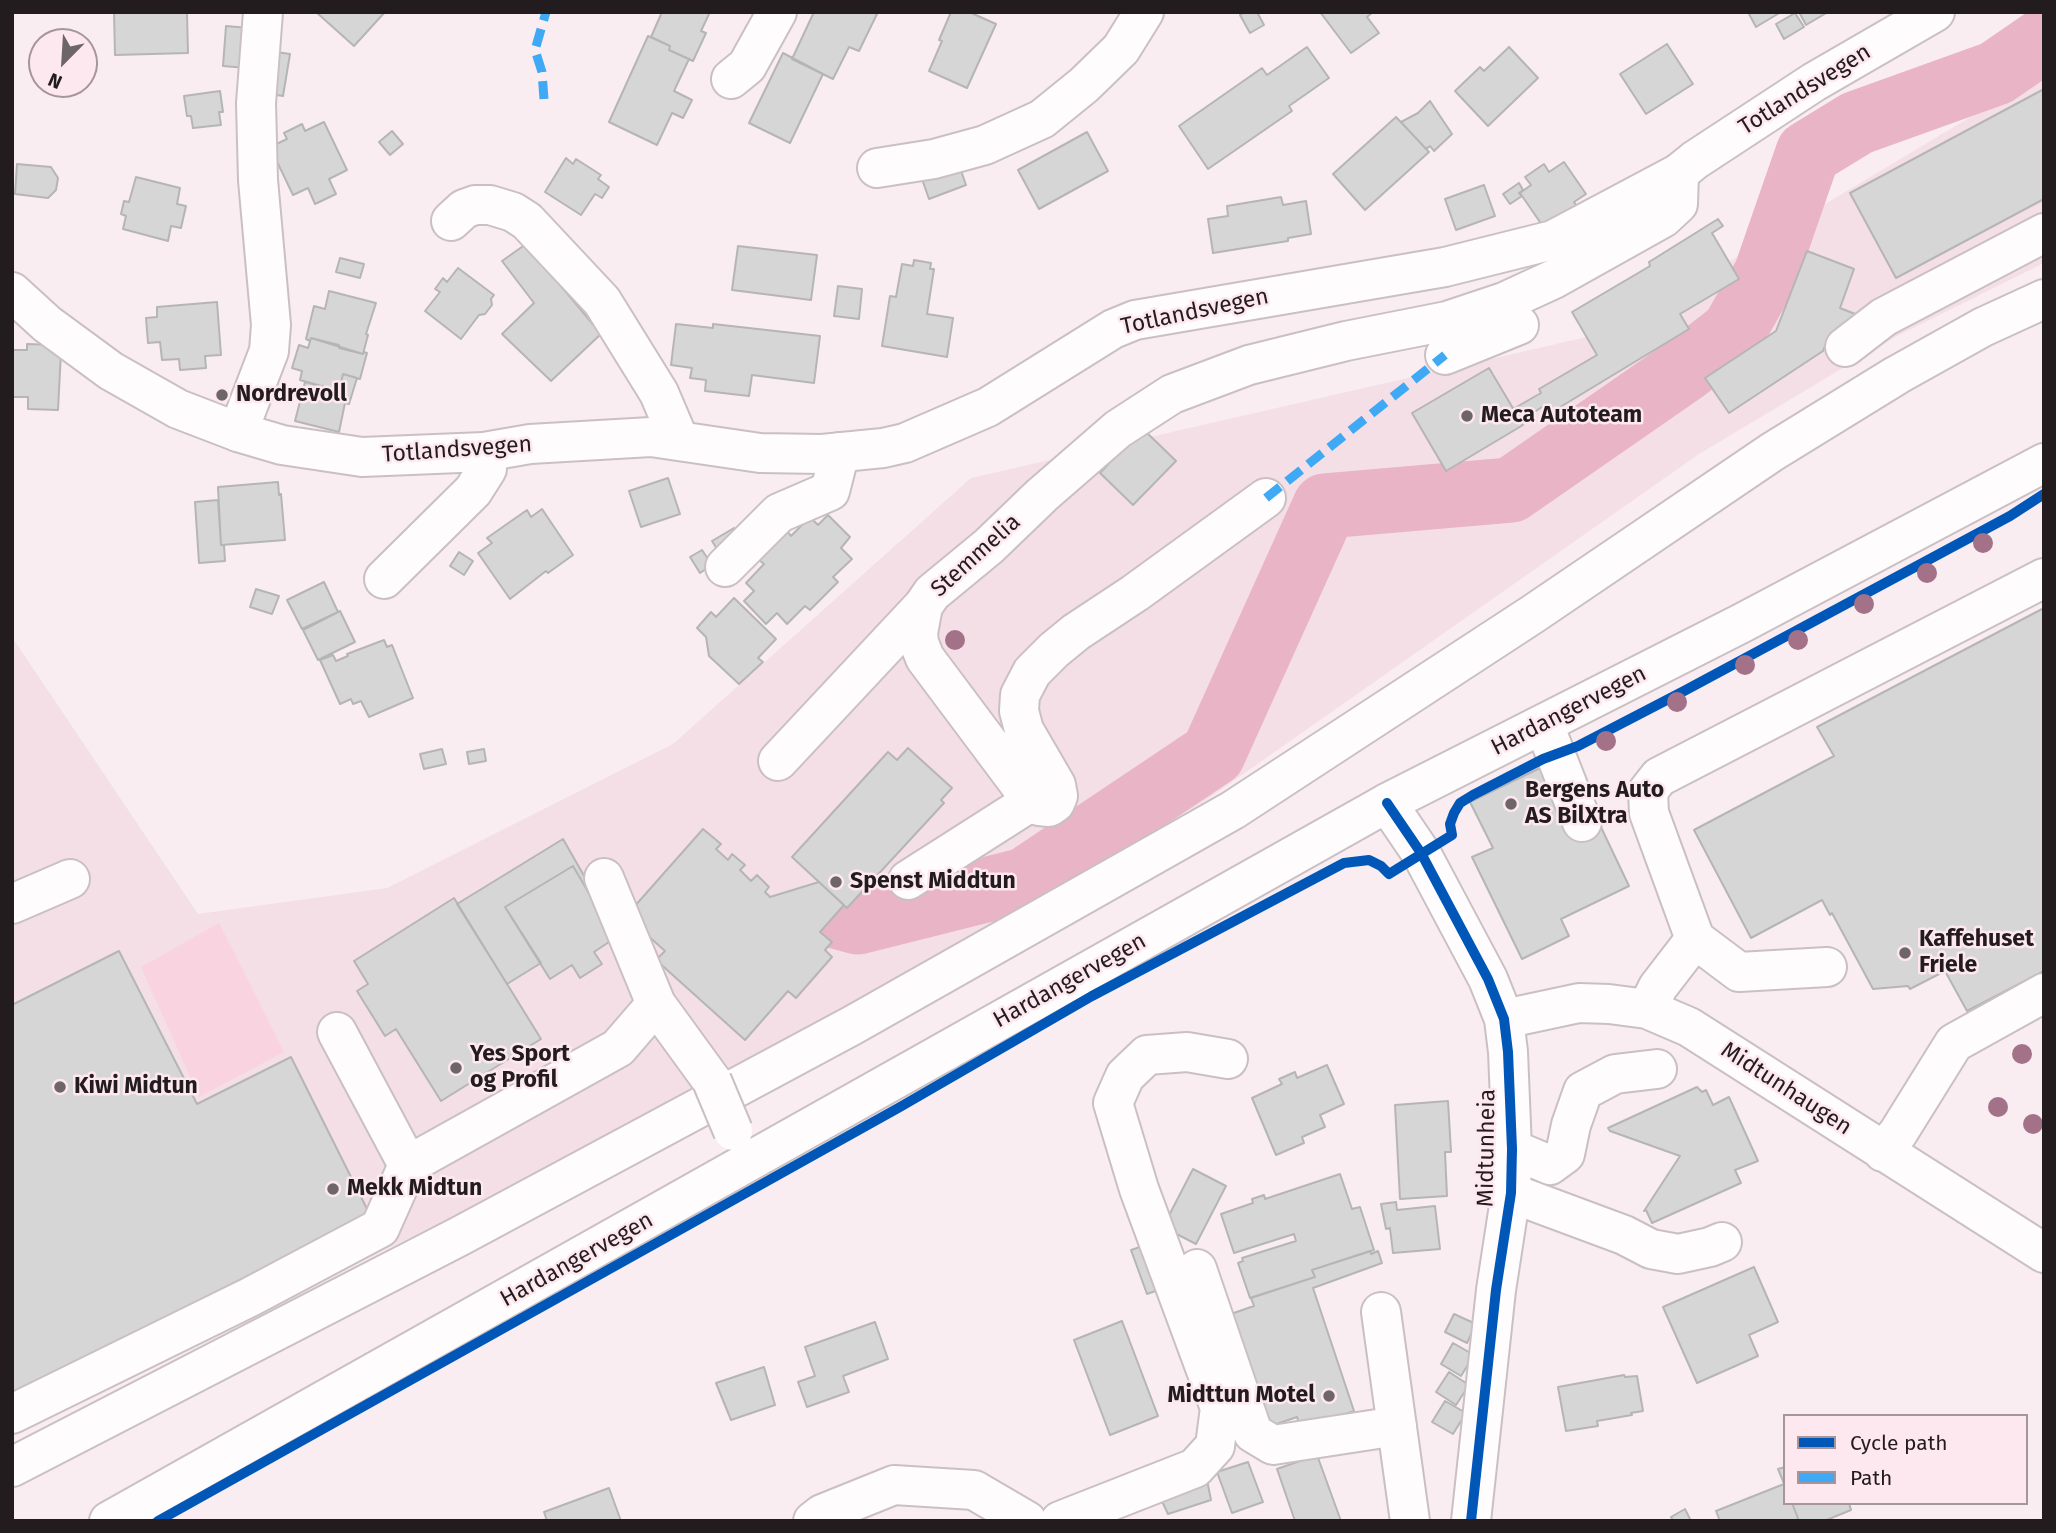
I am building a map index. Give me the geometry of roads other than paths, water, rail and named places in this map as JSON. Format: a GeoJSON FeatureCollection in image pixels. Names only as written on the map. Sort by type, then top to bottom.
{"type":"FeatureCollection","features":[{"type":"Feature","properties":{"kind":"main road"},"geometry":{"type":"LineString","coordinates":[[238,432],[269,351],[271,325],[258,180],[256,103],[263,12]]}},
{"type":"Feature","properties":{"kind":"main road"},"geometry":{"type":"LineString","coordinates":[[731,79],[747,66],[776,12]]}},
{"type":"Feature","properties":{"kind":"main road"},"geometry":{"type":"LineString","coordinates":[[877,167],[934,159],[985,145],[1042,119],[1084,85],[1121,49],[1143,12]]}},
{"type":"Feature","properties":{"kind":"main road","name":"Totlandsvegen"},"geometry":{"type":"LineString","coordinates":[[12,292],[47,324],[111,371],[178,408],[238,432],[282,445],[362,457],[484,452],[544,444],[651,438],[760,453],[840,452],[883,448],[905,443],[988,407],[1113,328],[1135,320],[1445,267],[1552,240],[1679,173],[1695,159],[1814,82],[1935,12]]}},
{"type":"Feature","properties":{"kind":"main road"},"geometry":{"type":"LineString","coordinates":[[1445,355],[1511,313],[1554,279],[1663,218],[1678,204],[1679,173]]}},
{"type":"Feature","properties":{"kind":"main road"},"geometry":{"type":"LineString","coordinates":[[451,221],[464,209],[475,205],[490,205],[513,212],[527,221],[602,301],[659,393],[679,440]]}},
{"type":"Feature","properties":{"kind":"main road"},"geometry":{"type":"LineString","coordinates":[[1845,347],[1884,317],[2044,233]]}},
{"type":"Feature","properties":{"kind":"main road"},"geometry":{"type":"LineString","coordinates":[[1511,313],[1629,264]]}},
{"type":"Feature","properties":{"kind":"main road"},"geometry":{"type":"LineString","coordinates":[[12,1468],[460,1236],[853,1026],[1233,810],[1533,614],[1772,452],[1897,375],[1972,333],[2044,299]]}},
{"type":"Feature","properties":{"kind":"main road","name":"Stemmelia"},"geometry":{"type":"LineString","coordinates":[[1032,801],[925,658],[918,633],[923,606],[932,593],[989,546],[1042,495],[1118,429],[1172,394],[1249,365],[1346,341],[1447,321],[1511,313]]}},
{"type":"Feature","properties":{"kind":"main road"},"geometry":{"type":"LineString","coordinates":[[384,579],[473,491],[486,469],[484,452]]}},
{"type":"Feature","properties":{"kind":"main road"},"geometry":{"type":"LineString","coordinates":[[725,567],[779,513],[830,491],[840,452]]}},
{"type":"Feature","properties":{"kind":"main road","name":"Hardangervegen"},"geometry":{"type":"LineString","coordinates":[[108,1521],[742,1146],[1387,803],[1742,623],[2044,463]]}},
{"type":"Feature","properties":{"kind":"main road"},"geometry":{"type":"LineString","coordinates":[[908,880],[1032,801],[1039,806],[1049,807],[1055,803],[1058,796],[1056,785],[1029,742],[1019,712],[1020,695],[1032,672],[1076,632],[1135,593],[1266,498]]}},
{"type":"Feature","properties":{"kind":"main road"},"geometry":{"type":"LineString","coordinates":[[1827,967],[1739,972],[1695,939],[1649,813],[1648,792],[1659,777],[2044,578]]}},
{"type":"Feature","properties":{"kind":"main road"},"geometry":{"type":"LineString","coordinates":[[778,761],[923,606]]}},
{"type":"Feature","properties":{"kind":"main road"},"geometry":{"type":"LineString","coordinates":[[1544,724],[1582,822]]}},
{"type":"Feature","properties":{"kind":"main road","name":"Midtunheia"},"geometry":{"type":"LineString","coordinates":[[1387,803],[1423,856],[1488,979],[1504,1019],[1508,1052],[1511,1193],[1496,1290],[1471,1521]]}},
{"type":"Feature","properties":{"kind":"main road"},"geometry":{"type":"LineString","coordinates":[[604,878],[656,1004],[712,1081],[742,1146]]}},
{"type":"Feature","properties":{"kind":"main road"},"geometry":{"type":"LineString","coordinates":[[12,905],[70,879]]}},
{"type":"Feature","properties":{"kind":"main road"},"geometry":{"type":"LineString","coordinates":[[1647,1009],[1658,987],[1695,939]]}},
{"type":"Feature","properties":{"kind":"main road"},"geometry":{"type":"LineString","coordinates":[[1883,1152],[1898,1133],[1954,1043],[2044,993]]}},
{"type":"Feature","properties":{"kind":"main road","name":"Midtunhaugen"},"geometry":{"type":"LineString","coordinates":[[1504,1019],[1578,1003],[1609,1004],[1647,1009],[1689,1027],[2044,1253]]}},
{"type":"Feature","properties":{"kind":"main road"},"geometry":{"type":"LineString","coordinates":[[12,1415],[250,1297],[380,1228],[408,1165],[618,1048],[656,1004]]}},
{"type":"Feature","properties":{"kind":"main road"},"geometry":{"type":"LineString","coordinates":[[337,1032],[408,1165]]}},
{"type":"Feature","properties":{"kind":"main road"},"geometry":{"type":"LineString","coordinates":[[1060,1521],[1195,1468],[1215,1446],[1220,1408],[1139,1189],[1112,1103],[1125,1076],[1147,1055],[1187,1052],[1228,1059]]}},
{"type":"Feature","properties":{"kind":"main road"},"geometry":{"type":"LineString","coordinates":[[1512,1149],[1550,1165],[1565,1154],[1571,1125],[1583,1091],[1615,1073],[1657,1069]]}},
{"type":"Feature","properties":{"kind":"main road"},"geometry":{"type":"LineString","coordinates":[[1511,1193],[1624,1235],[1651,1249],[1678,1254],[1723,1242]]}},
{"type":"Feature","properties":{"kind":"main road"},"geometry":{"type":"LineString","coordinates":[[1197,1269],[1253,1433],[1273,1445],[1397,1426]]}},
{"type":"Feature","properties":{"kind":"main road"},"geometry":{"type":"LineString","coordinates":[[1381,1312],[1410,1521]]}},
{"type":"Feature","properties":{"kind":"main road"},"geometry":{"type":"LineString","coordinates":[[813,1521],[822,1514],[894,1485],[974,1490],[1027,1521]]}},
{"type":"Feature","properties":{"kind":"waterway"},"geometry":{"type":"LineString","coordinates":[[832,915],[858,922],[1025,880],[1213,754],[1325,506],[1511,490],[1684,370],[1733,332],[1766,274],[1808,153],[1857,123],[1996,73],[2044,40]]}},
{"type":"Feature","properties":{"kind":"place","name":"Nordrevoll"},"geometry":{"type":"Point","coordinates":[222,395]}},
{"type":"Feature","properties":{"kind":"place","name":"Meca Autoteam"},"geometry":{"type":"Point","coordinates":[1467,416]}},
{"type":"Feature","properties":{"kind":"place","name":"Bergens Auto AS BilXtra"},"geometry":{"type":"Point","coordinates":[1511,804]}},
{"type":"Feature","properties":{"kind":"place","name":"Spenst Middtun"},"geometry":{"type":"Point","coordinates":[836,882]}},
{"type":"Feature","properties":{"kind":"place","name":"Kaffehuset Friele"},"geometry":{"type":"Point","coordinates":[1905,953]}},
{"type":"Feature","properties":{"kind":"place","name":"Yes Sport og Profil"},"geometry":{"type":"Point","coordinates":[456,1068]}},
{"type":"Feature","properties":{"kind":"place","name":"Kiwi Midtun"},"geometry":{"type":"Point","coordinates":[60,1087]}},
{"type":"Feature","properties":{"kind":"place","name":"Mekk Midtun"},"geometry":{"type":"Point","coordinates":[333,1189]}},
{"type":"Feature","properties":{"kind":"place","name":"Midttun Motel"},"geometry":{"type":"Point","coordinates":[1329,1396]}}]}
